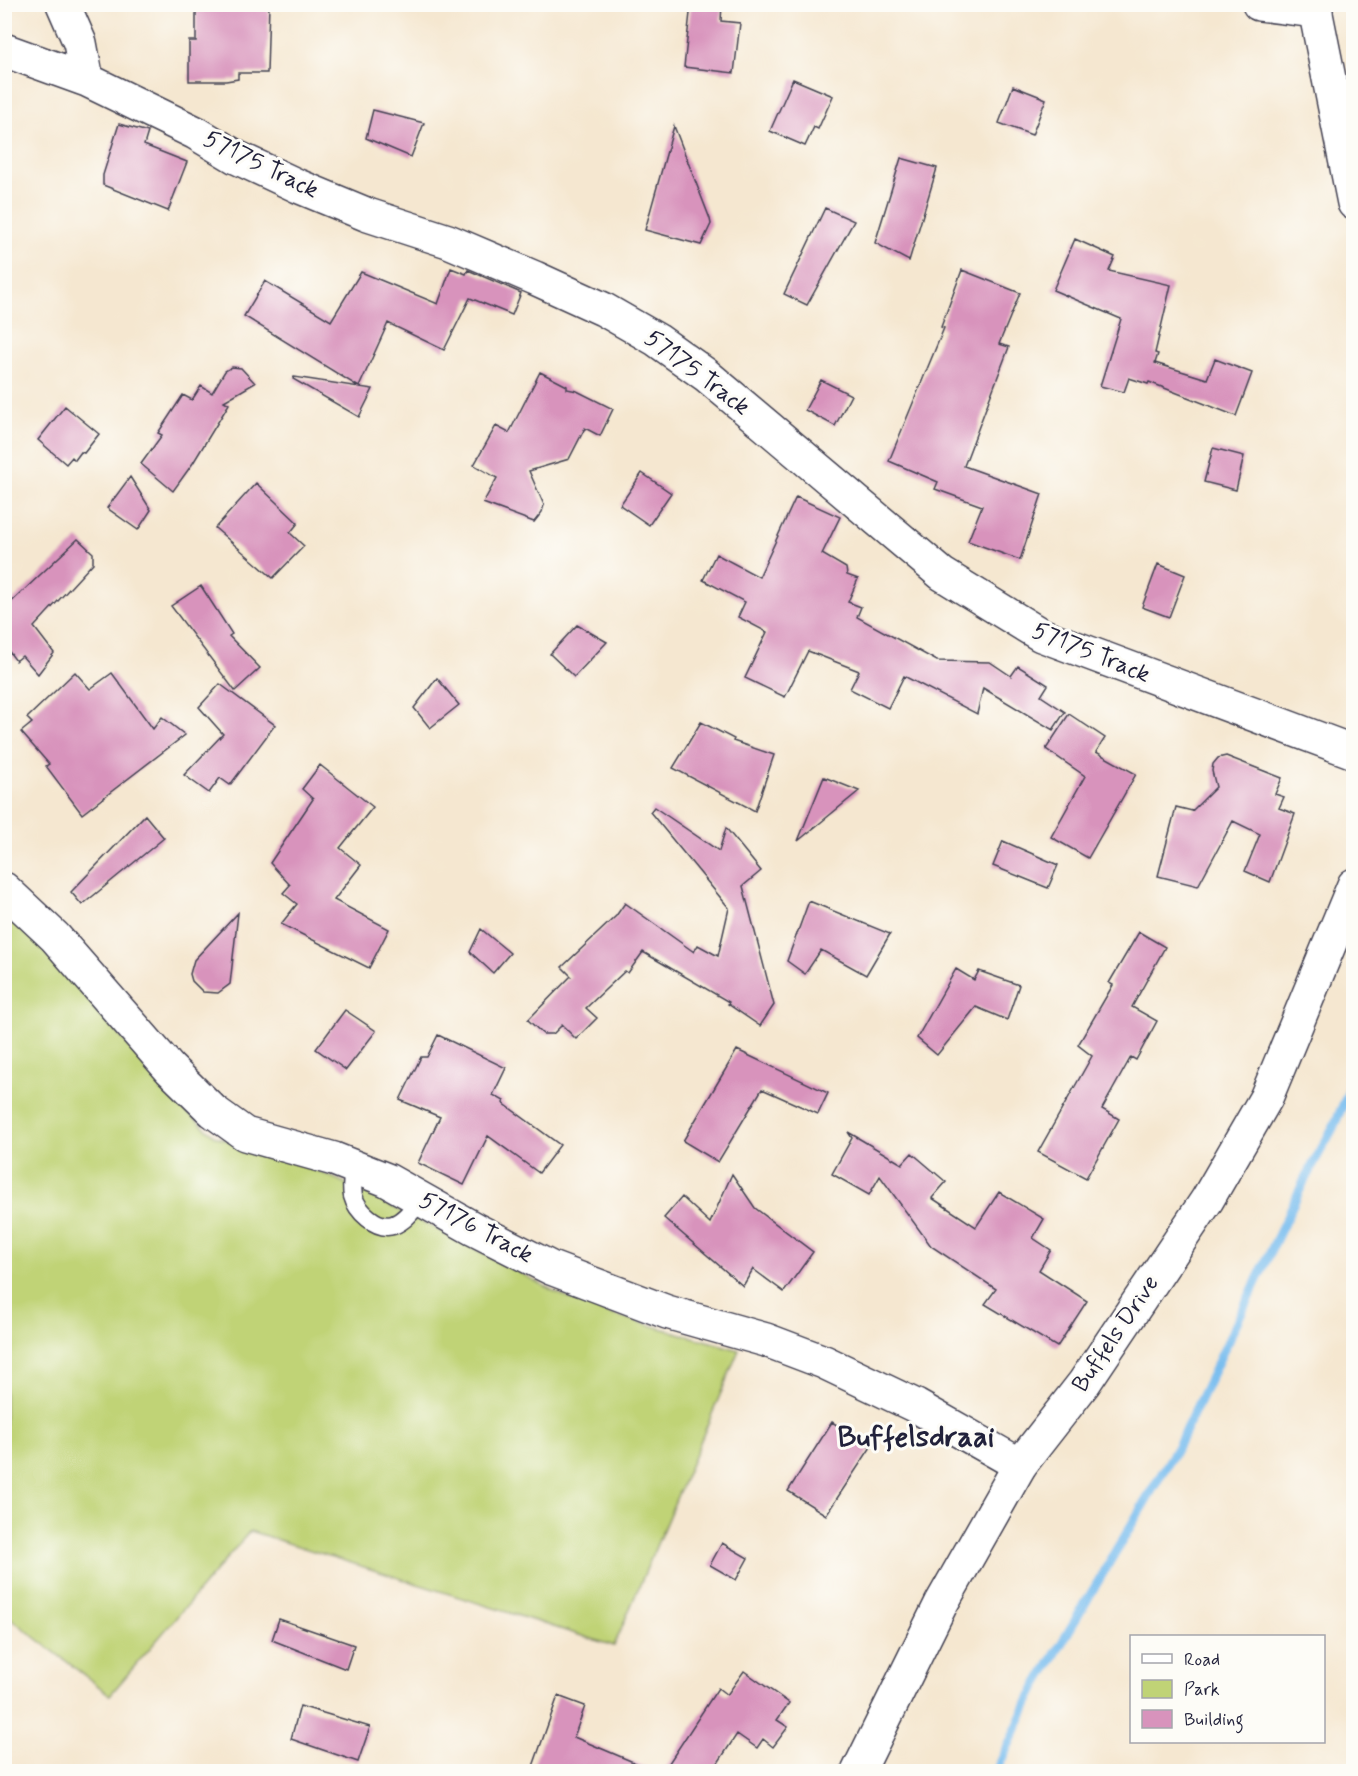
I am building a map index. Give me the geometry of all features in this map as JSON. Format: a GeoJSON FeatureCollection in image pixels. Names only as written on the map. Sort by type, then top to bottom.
{"type":"FeatureCollection","features":[{"type":"Feature","properties":{"kind":"street"},"geometry":{"type":"LineString","coordinates":[[63,4],[80,43],[87,80]]}},
{"type":"Feature","properties":{"kind":"street"},"geometry":{"type":"LineString","coordinates":[[1259,4],[1315,8],[1353,203]]}},
{"type":"Feature","properties":{"kind":"street","name":"57175 Track"},"geometry":{"type":"LineString","coordinates":[[4,50],[87,80],[196,133],[236,157],[298,186],[368,215],[448,241],[603,309],[657,340],[706,375],[942,574],[1041,635],[1353,752]]}},
{"type":"Feature","properties":{"kind":"street","name":"Buffels Drive"},"geometry":{"type":"LineString","coordinates":[[858,1772],[941,1604],[1020,1465],[1084,1383],[1207,1200],[1248,1128],[1270,1087],[1353,885]]}},
{"type":"Feature","properties":{"kind":"street","name":"57176 Track"},"geometry":{"type":"LineString","coordinates":[[4,890],[55,937],[127,1021],[213,1111],[245,1134],[354,1167],[387,1180],[551,1268],[666,1312],[766,1340],[824,1362],[916,1406],[1020,1465]]}},
{"type":"Feature","properties":{"kind":"green space"},"geometry":{"type":"Polygon","coordinates":[[[4,910],[48,950],[175,1101],[215,1136],[316,1170],[347,1184],[563,1296],[607,1313],[739,1350],[614,1646],[250,1531],[110,1695],[5,1614],[4,910]]]}},
{"type":"Feature","properties":{"kind":"building"},"geometry":{"type":"Polygon","coordinates":[[[196,4],[269,4],[267,73],[238,73],[238,79],[226,81],[189,81],[189,41],[196,41],[196,4]]]}},
{"type":"Feature","properties":{"kind":"building"},"geometry":{"type":"Polygon","coordinates":[[[691,4],[722,4],[721,21],[740,23],[734,73],[684,67],[691,4]]]}},
{"type":"Feature","properties":{"kind":"building"},"geometry":{"type":"Polygon","coordinates":[[[793,79],[833,96],[818,129],[814,127],[805,146],[770,131],[793,79]]]}},
{"type":"Feature","properties":{"kind":"building"},"geometry":{"type":"Polygon","coordinates":[[[1013,86],[1046,99],[1032,135],[999,123],[1013,86]]]}},
{"type":"Feature","properties":{"kind":"building"},"geometry":{"type":"Polygon","coordinates":[[[373,110],[424,123],[411,157],[366,138],[373,110]]]}},
{"type":"Feature","properties":{"kind":"building"},"geometry":{"type":"Polygon","coordinates":[[[119,124],[148,132],[144,145],[187,162],[168,211],[103,185],[103,175],[119,124]]]}},
{"type":"Feature","properties":{"kind":"building"},"geometry":{"type":"Polygon","coordinates":[[[674,126],[710,219],[711,224],[701,245],[645,230],[674,126]]]}},
{"type":"Feature","properties":{"kind":"building"},"geometry":{"type":"Polygon","coordinates":[[[901,158],[937,168],[909,261],[875,243],[901,158]]]}},
{"type":"Feature","properties":{"kind":"building"},"geometry":{"type":"Polygon","coordinates":[[[825,208],[854,221],[807,305],[784,294],[825,208]]]}},
{"type":"Feature","properties":{"kind":"building"},"geometry":{"type":"Polygon","coordinates":[[[1075,239],[1115,257],[1109,271],[1171,285],[1155,353],[1158,354],[1155,363],[1207,379],[1215,359],[1252,373],[1236,416],[1149,382],[1148,384],[1129,378],[1124,392],[1100,386],[1121,319],[1053,290],[1075,239]]]}},
{"type":"Feature","properties":{"kind":"building"},"geometry":{"type":"Polygon","coordinates":[[[451,268],[466,274],[468,270],[521,293],[512,315],[470,298],[444,350],[388,323],[359,387],[244,316],[265,281],[331,321],[361,272],[438,304],[451,268]]]}},
{"type":"Feature","properties":{"kind":"building"},"geometry":{"type":"Polygon","coordinates":[[[962,270],[1020,293],[999,344],[1009,347],[964,466],[1042,494],[1020,560],[968,541],[982,506],[935,489],[938,482],[889,461],[944,328],[941,327],[962,270]]]}},
{"type":"Feature","properties":{"kind":"building"},"geometry":{"type":"Polygon","coordinates":[[[232,367],[241,368],[255,383],[224,401],[229,404],[173,491],[141,464],[162,435],[158,433],[183,395],[192,400],[201,386],[212,393],[225,371],[232,367]]]}},
{"type":"Feature","properties":{"kind":"building"},"geometry":{"type":"Polygon","coordinates":[[[540,372],[567,386],[567,389],[577,391],[613,409],[600,436],[585,428],[569,459],[529,471],[544,505],[542,512],[534,522],[483,503],[497,478],[474,465],[496,426],[509,433],[540,372]]]}},
{"type":"Feature","properties":{"kind":"building"},"geometry":{"type":"Polygon","coordinates":[[[294,377],[373,389],[359,417],[293,379],[294,377]]]}},
{"type":"Feature","properties":{"kind":"building"},"geometry":{"type":"Polygon","coordinates":[[[821,380],[851,395],[835,426],[805,410],[821,380]]]}},
{"type":"Feature","properties":{"kind":"building"},"geometry":{"type":"Polygon","coordinates":[[[65,406],[99,434],[84,453],[81,452],[75,460],[72,457],[66,464],[38,440],[65,406]]]}},
{"type":"Feature","properties":{"kind":"building"},"geometry":{"type":"Polygon","coordinates":[[[1213,448],[1244,456],[1236,490],[1204,482],[1213,448]]]}},
{"type":"Feature","properties":{"kind":"building"},"geometry":{"type":"Polygon","coordinates":[[[642,473],[671,493],[649,525],[620,505],[642,473]]]}},
{"type":"Feature","properties":{"kind":"building"},"geometry":{"type":"Polygon","coordinates":[[[130,477],[151,510],[138,530],[107,508],[130,477]]]}},
{"type":"Feature","properties":{"kind":"building"},"geometry":{"type":"Polygon","coordinates":[[[256,483],[298,523],[290,533],[304,546],[273,578],[215,528],[256,483]]]}},
{"type":"Feature","properties":{"kind":"building"},"geometry":{"type":"Polygon","coordinates":[[[796,497],[840,517],[822,554],[846,568],[847,575],[858,579],[848,602],[861,607],[857,617],[937,661],[990,662],[1011,676],[1018,666],[1048,685],[1041,696],[1065,712],[1053,730],[983,688],[977,714],[904,676],[888,708],[850,689],[859,671],[808,651],[785,697],[745,678],[767,632],[738,617],[745,602],[703,580],[716,554],[759,577],[796,497]]]}},
{"type":"Feature","properties":{"kind":"building"},"geometry":{"type":"Polygon","coordinates":[[[78,539],[93,553],[93,563],[34,627],[54,653],[38,674],[22,656],[16,661],[4,645],[4,609],[78,539]]]}},
{"type":"Feature","properties":{"kind":"building"},"geometry":{"type":"Polygon","coordinates":[[[1158,564],[1185,575],[1169,617],[1142,607],[1158,564]]]}},
{"type":"Feature","properties":{"kind":"building"},"geometry":{"type":"Polygon","coordinates":[[[201,586],[232,634],[229,636],[260,668],[235,691],[171,606],[201,586]]]}},
{"type":"Feature","properties":{"kind":"building"},"geometry":{"type":"Polygon","coordinates":[[[577,625],[607,642],[574,677],[550,654],[577,625]]]}},
{"type":"Feature","properties":{"kind":"building"},"geometry":{"type":"Polygon","coordinates":[[[75,672],[90,689],[112,673],[153,729],[162,717],[185,735],[82,814],[46,766],[49,764],[21,732],[32,723],[27,718],[75,672]]]}},
{"type":"Feature","properties":{"kind":"building"},"geometry":{"type":"Polygon","coordinates":[[[437,678],[459,705],[430,728],[414,708],[437,678]]]}},
{"type":"Feature","properties":{"kind":"building"},"geometry":{"type":"Polygon","coordinates":[[[220,684],[275,725],[230,785],[220,778],[209,793],[184,775],[223,734],[199,707],[220,684]]]}},
{"type":"Feature","properties":{"kind":"building"},"geometry":{"type":"Polygon","coordinates":[[[1069,714],[1105,738],[1096,752],[1136,774],[1088,858],[1051,837],[1085,776],[1046,749],[1069,714]]]}},
{"type":"Feature","properties":{"kind":"building"},"geometry":{"type":"Polygon","coordinates":[[[701,722],[734,739],[733,741],[774,755],[755,811],[673,768],[701,722]]]}},
{"type":"Feature","properties":{"kind":"building"},"geometry":{"type":"Polygon","coordinates":[[[1226,756],[1282,778],[1275,794],[1284,797],[1279,808],[1295,814],[1270,882],[1245,871],[1260,834],[1233,821],[1198,886],[1158,876],[1176,807],[1192,811],[1216,787],[1212,771],[1213,764],[1218,758],[1226,756]]]}},
{"type":"Feature","properties":{"kind":"building"},"geometry":{"type":"Polygon","coordinates":[[[320,765],[373,807],[340,848],[361,865],[334,900],[389,929],[369,968],[281,924],[297,904],[283,893],[290,885],[270,863],[313,799],[302,789],[320,765]]]}},
{"type":"Feature","properties":{"kind":"building"},"geometry":{"type":"Polygon","coordinates":[[[824,777],[859,791],[798,841],[824,777]]]}},
{"type":"Feature","properties":{"kind":"building"},"geometry":{"type":"Polygon","coordinates":[[[654,807],[719,851],[726,828],[761,871],[743,886],[774,1005],[760,1026],[728,1004],[729,1002],[643,952],[628,973],[625,971],[586,1008],[597,1018],[576,1039],[562,1025],[553,1034],[543,1034],[528,1020],[571,976],[562,967],[616,916],[625,903],[694,952],[698,945],[718,956],[729,908],[650,812],[654,807]]]}},
{"type":"Feature","properties":{"kind":"building"},"geometry":{"type":"Polygon","coordinates":[[[145,815],[164,838],[82,905],[71,892],[145,815]]]}},
{"type":"Feature","properties":{"kind":"building"},"geometry":{"type":"Polygon","coordinates":[[[1003,841],[1058,865],[1048,888],[993,866],[1003,841]]]}},
{"type":"Feature","properties":{"kind":"building"},"geometry":{"type":"Polygon","coordinates":[[[809,901],[890,934],[866,975],[821,950],[805,974],[787,961],[809,901]]]}},
{"type":"Feature","properties":{"kind":"building"},"geometry":{"type":"Polygon","coordinates":[[[238,913],[230,984],[218,993],[203,992],[192,981],[190,974],[194,960],[238,913]]]}},
{"type":"Feature","properties":{"kind":"building"},"geometry":{"type":"Polygon","coordinates":[[[481,929],[510,953],[493,973],[470,952],[481,929]]]}},
{"type":"Feature","properties":{"kind":"building"},"geometry":{"type":"Polygon","coordinates":[[[1139,932],[1165,947],[1132,1007],[1157,1021],[1136,1060],[1131,1057],[1102,1109],[1119,1119],[1086,1178],[1038,1152],[1092,1056],[1078,1045],[1113,985],[1109,983],[1139,932]]]}},
{"type":"Feature","properties":{"kind":"building"},"geometry":{"type":"Polygon","coordinates":[[[956,969],[974,980],[979,971],[1019,985],[1007,1020],[976,1007],[937,1055],[917,1038],[956,969]]]}},
{"type":"Feature","properties":{"kind":"building"},"geometry":{"type":"Polygon","coordinates":[[[345,1010],[376,1031],[346,1070],[316,1049],[345,1010]]]}},
{"type":"Feature","properties":{"kind":"building"},"geometry":{"type":"Polygon","coordinates":[[[438,1035],[506,1068],[493,1095],[560,1145],[539,1173],[488,1136],[464,1185],[418,1163],[440,1117],[400,1100],[421,1057],[427,1057],[438,1035]]]}},
{"type":"Feature","properties":{"kind":"building"},"geometry":{"type":"Polygon","coordinates":[[[737,1050],[828,1093],[818,1114],[762,1089],[718,1162],[683,1141],[737,1050]]]}},
{"type":"Feature","properties":{"kind":"building"},"geometry":{"type":"Polygon","coordinates":[[[848,1132],[902,1164],[912,1153],[946,1182],[932,1198],[976,1227],[999,1192],[1044,1219],[1033,1238],[1051,1250],[1039,1270],[1087,1301],[1057,1347],[985,1304],[996,1289],[931,1246],[880,1176],[869,1195],[832,1174],[852,1138],[848,1132]]]}},
{"type":"Feature","properties":{"kind":"building"},"geometry":{"type":"Polygon","coordinates":[[[732,1174],[755,1208],[813,1252],[784,1292],[753,1269],[743,1286],[664,1218],[682,1197],[710,1223],[732,1174]]]}},
{"type":"Feature","properties":{"kind":"building"},"geometry":{"type":"Polygon","coordinates":[[[832,1422],[871,1447],[826,1515],[788,1491],[832,1422]]]}},
{"type":"Feature","properties":{"kind":"building"},"geometry":{"type":"Polygon","coordinates":[[[722,1543],[748,1558],[736,1580],[710,1565],[722,1543]]]}},
{"type":"Feature","properties":{"kind":"building"},"geometry":{"type":"Polygon","coordinates":[[[279,1619],[354,1645],[346,1669],[272,1640],[279,1619]]]}},
{"type":"Feature","properties":{"kind":"building"},"geometry":{"type":"Polygon","coordinates":[[[744,1671],[789,1703],[777,1720],[788,1727],[773,1747],[763,1739],[757,1748],[737,1734],[712,1772],[663,1772],[718,1688],[727,1695],[744,1671]]]}},
{"type":"Feature","properties":{"kind":"building"},"geometry":{"type":"Polygon","coordinates":[[[558,1696],[585,1706],[574,1737],[657,1772],[531,1772],[558,1696]]]}},
{"type":"Feature","properties":{"kind":"building"},"geometry":{"type":"Polygon","coordinates":[[[300,1706],[370,1727],[358,1762],[291,1739],[300,1706]]]}},
{"type":"Feature","properties":{"kind":"waterway"},"geometry":{"type":"LineString","coordinates":[[996,1772],[1034,1690],[1178,1446],[1305,1179],[1333,1128],[1354,1079]]}},
{"type":"Feature","properties":{"kind":"district","name":"Buffelsdraai"},"geometry":{"type":"Point","coordinates":[916,1437]}}]}
